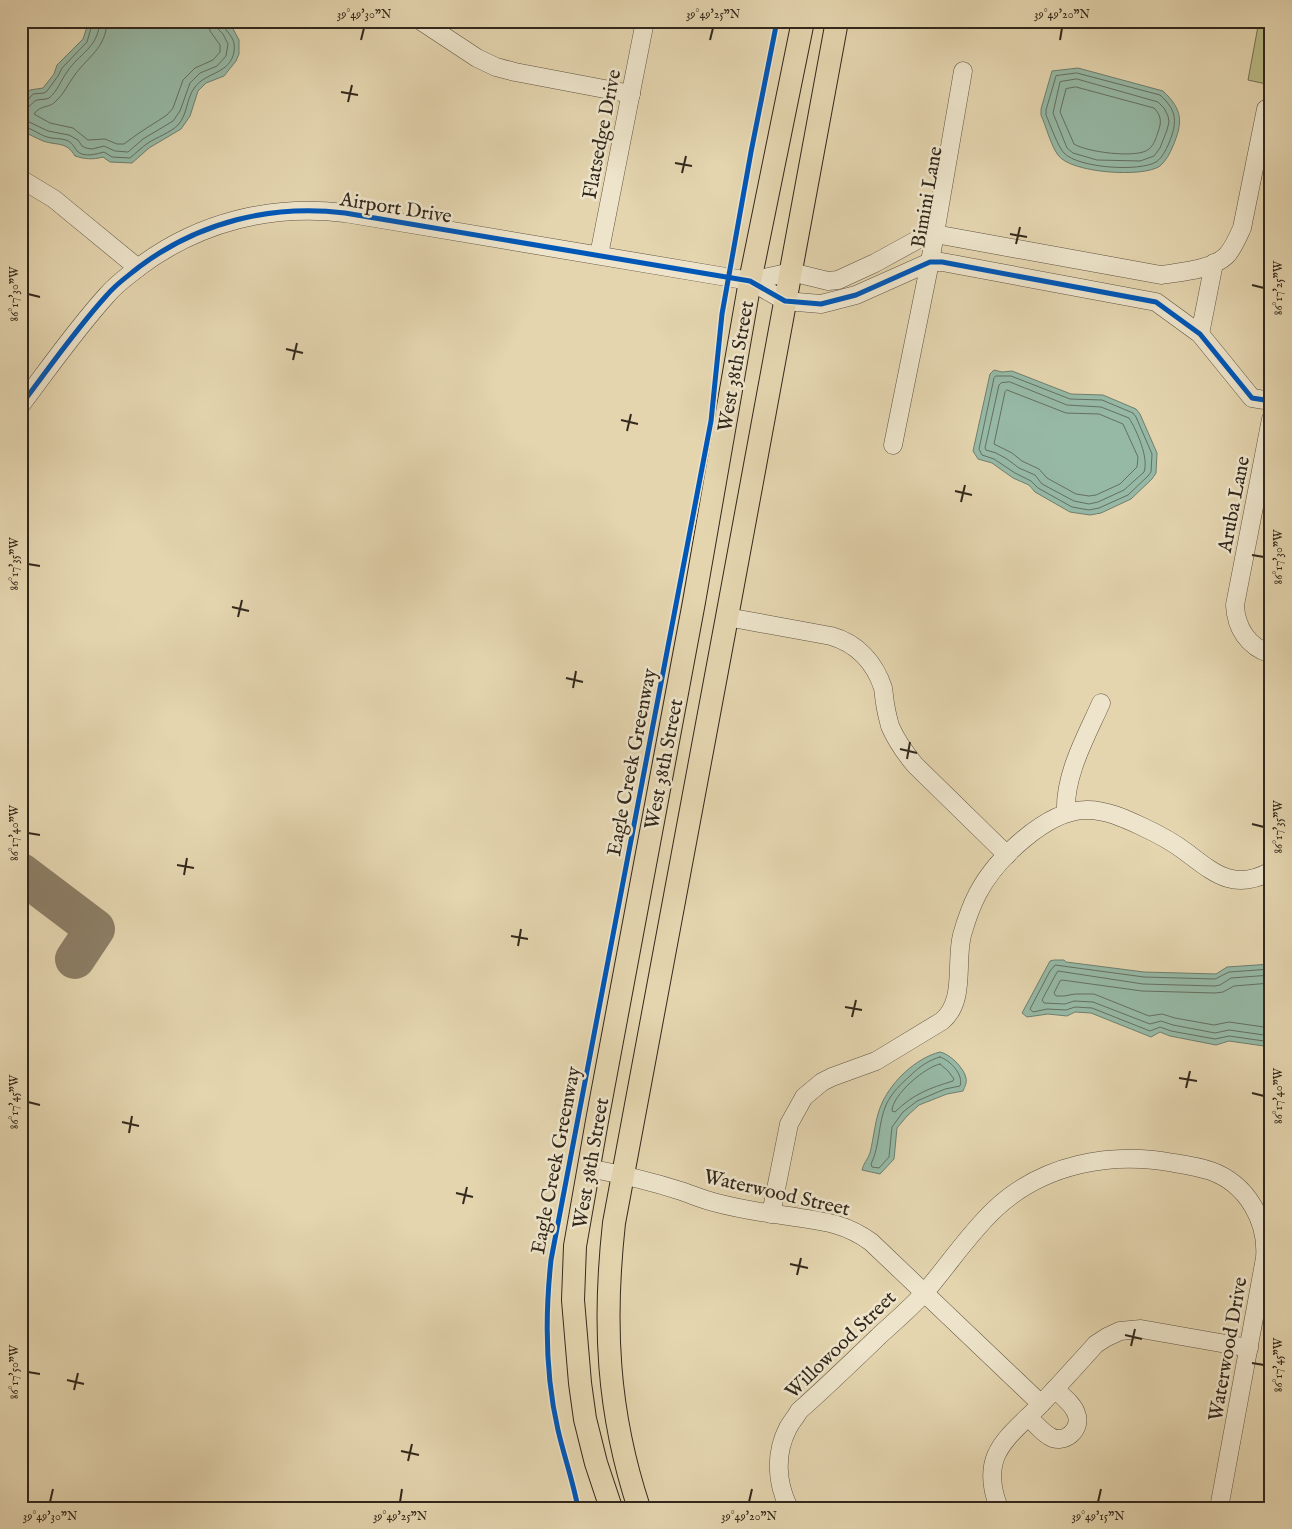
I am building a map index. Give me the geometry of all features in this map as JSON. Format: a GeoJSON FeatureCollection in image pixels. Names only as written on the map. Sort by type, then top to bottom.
{"type":"FeatureCollection","features":[{"type":"Feature","properties":{"kind":"main road","name":"West 38th Street"},"geometry":{"type":"LineString","coordinates":[[611,1508],[596,1464],[585,1419],[572,1300],[575,1246],[694,602],[750,281],[803,21]]}},
{"type":"Feature","properties":{"kind":"main road","name":"West 38th Street"},"geometry":{"type":"LineString","coordinates":[[639,1508],[622,1451],[613,1395],[608,1333],[608,1283],[614,1223],[837,21]]}},
{"type":"Feature","properties":{"kind":"main road"},"geometry":{"type":"LineString","coordinates":[[585,1419],[593,1508]]}},
{"type":"Feature","properties":{"kind":"street"},"geometry":{"type":"LineString","coordinates":[[421,21],[477,58],[496,66],[515,72],[631,94]]}},
{"type":"Feature","properties":{"kind":"street","name":"Flatsedge Drive"},"geometry":{"type":"LineString","coordinates":[[599,256],[645,21]]}},
{"type":"Feature","properties":{"kind":"street","name":"Bimini Lane"},"geometry":{"type":"LineString","coordinates":[[893,445],[930,262],[963,71]]}},
{"type":"Feature","properties":{"kind":"street"},"geometry":{"type":"LineString","coordinates":[[750,281],[791,272],[828,281],[838,280],[876,263],[926,236],[935,234],[1161,275],[1197,269],[1224,257],[1229,252],[1242,228],[1266,109]]}},
{"type":"Feature","properties":{"kind":"street"},"geometry":{"type":"LineString","coordinates":[[21,179],[54,199],[138,268]]}},
{"type":"Feature","properties":{"kind":"street","name":"Airport Drive"},"geometry":{"type":"LineString","coordinates":[[21,405],[97,306],[119,283],[166,248],[204,230],[244,217],[289,211],[321,210],[345,213],[750,281]]}},
{"type":"Feature","properties":{"kind":"street"},"geometry":{"type":"LineString","coordinates":[[750,281],[785,301],[821,304],[856,295],[930,262],[942,262],[1156,302],[1200,334],[1252,398],[1271,401]]}},
{"type":"Feature","properties":{"kind":"street"},"geometry":{"type":"LineString","coordinates":[[1200,334],[1214,263]]}},
{"type":"Feature","properties":{"kind":"street"},"geometry":{"type":"LineString","coordinates":[[1156,302],[1161,275]]}},
{"type":"Feature","properties":{"kind":"street","name":"Aruba Lane"},"geometry":{"type":"LineString","coordinates":[[1271,419],[1234,605],[1236,617],[1243,634],[1254,646],[1271,654]]}},
{"type":"Feature","properties":{"kind":"street"},"geometry":{"type":"LineString","coordinates":[[727,617],[831,636],[857,649],[870,661],[881,681],[891,727],[896,740],[906,754],[1007,855]]}},
{"type":"Feature","properties":{"kind":"street"},"geometry":{"type":"LineString","coordinates":[[1066,813],[1065,800],[1071,774],[1101,703]]}},
{"type":"Feature","properties":{"kind":"street"},"geometry":{"type":"LineString","coordinates":[[771,1214],[789,1124],[804,1098],[822,1082],[876,1061],[942,1021],[949,1014],[958,992],[960,944],[972,905],[984,884],[1007,855],[1054,818],[1066,813],[1086,810],[1097,811],[1135,824],[1169,841],[1208,869],[1222,876],[1239,879],[1253,878],[1271,871]]}},
{"type":"Feature","properties":{"kind":"street","name":"Willowood Street"},"geometry":{"type":"LineString","coordinates":[[789,1508],[784,1498],[778,1470],[782,1442],[787,1429],[799,1411],[925,1293],[971,1234],[994,1209],[1034,1182],[1071,1166],[1104,1159],[1160,1160],[1196,1166],[1215,1172],[1226,1178],[1250,1200]]}},
{"type":"Feature","properties":{"kind":"street","name":"Waterwood Street"},"geometry":{"type":"LineString","coordinates":[[588,1168],[622,1174],[718,1204],[828,1222],[854,1231],[870,1242],[1042,1404]]}},
{"type":"Feature","properties":{"kind":"street","name":"Waterwood Drive"},"geometry":{"type":"LineString","coordinates":[[1219,1508],[1266,1251],[1260,1218],[1250,1200]]}},
{"type":"Feature","properties":{"kind":"street"},"geometry":{"type":"LineString","coordinates":[[999,1508],[994,1495],[992,1477],[998,1451],[1007,1437],[1042,1404],[1096,1344],[1107,1336],[1120,1331],[1147,1330],[1249,1348]]}},
{"type":"Feature","properties":{"kind":"street"},"geometry":{"type":"LineString","coordinates":[[1028,1417],[1052,1438],[1062,1439],[1071,1434],[1077,1426],[1076,1414],[1073,1408],[1055,1389]]}},
{"type":"Feature","properties":{"kind":"green space"},"geometry":{"type":"Polygon","coordinates":[[[1259,21],[1271,21],[1271,85],[1248,80],[1259,21]]]}},
{"type":"Feature","properties":{"kind":"water"},"geometry":{"type":"Polygon","coordinates":[[[89,21],[225,21],[232,27],[239,40],[239,54],[224,76],[206,83],[198,91],[190,116],[181,129],[149,148],[132,163],[110,162],[103,157],[82,158],[75,156],[65,146],[43,141],[21,131],[21,102],[30,90],[43,88],[54,74],[57,65],[83,39],[89,21]]]}},
{"type":"Feature","properties":{"kind":"water"},"geometry":{"type":"Polygon","coordinates":[[[1078,68],[1163,91],[1170,98],[1178,110],[1180,123],[1172,149],[1160,166],[1139,172],[1107,172],[1077,166],[1065,161],[1058,155],[1041,115],[1041,109],[1052,71],[1078,68]]]}},
{"type":"Feature","properties":{"kind":"water"},"geometry":{"type":"Polygon","coordinates":[[[994,370],[1002,372],[1012,371],[1071,394],[1103,395],[1136,409],[1157,453],[1156,473],[1131,499],[1101,513],[1090,515],[1070,512],[1035,492],[1029,485],[1013,478],[992,463],[978,459],[973,451],[990,374],[994,370]]]}},
{"type":"Feature","properties":{"kind":"water"},"geometry":{"type":"Polygon","coordinates":[[[1050,961],[1144,972],[1216,974],[1227,967],[1271,964],[1271,1047],[1229,1041],[1216,1045],[1170,1036],[1160,1032],[1151,1037],[1091,1013],[1075,1012],[1067,1016],[1048,1014],[1027,1017],[1022,1013],[1050,961]]]}},
{"type":"Feature","properties":{"kind":"water"},"geometry":{"type":"Polygon","coordinates":[[[940,1052],[952,1058],[965,1074],[966,1084],[963,1091],[947,1094],[919,1105],[897,1128],[894,1159],[880,1174],[862,1170],[870,1153],[878,1115],[886,1095],[898,1079],[914,1065],[922,1059],[940,1052]]]}},
{"type":"Feature","properties":{"kind":"taxiway"},"geometry":{"type":"LineString","coordinates":[[21,873],[95,929],[75,959]]}},
{"type":"Feature","properties":{"kind":"cycle path","name":"Eagle Creek Greenway"},"geometry":{"type":"LineString","coordinates":[[578,1508],[558,1430],[548,1366],[547,1324],[551,1260],[711,421],[722,314],[777,21]]}},
{"type":"Feature","properties":{"kind":"cycle path"},"geometry":{"type":"LineString","coordinates":[[21,405],[96,308],[118,284],[139,267],[162,251],[186,238],[211,228],[263,214],[290,211],[345,213],[750,281],[785,301],[821,304],[856,295],[930,262],[942,262],[1156,302],[1200,334],[1252,398],[1271,401]]}}]}
